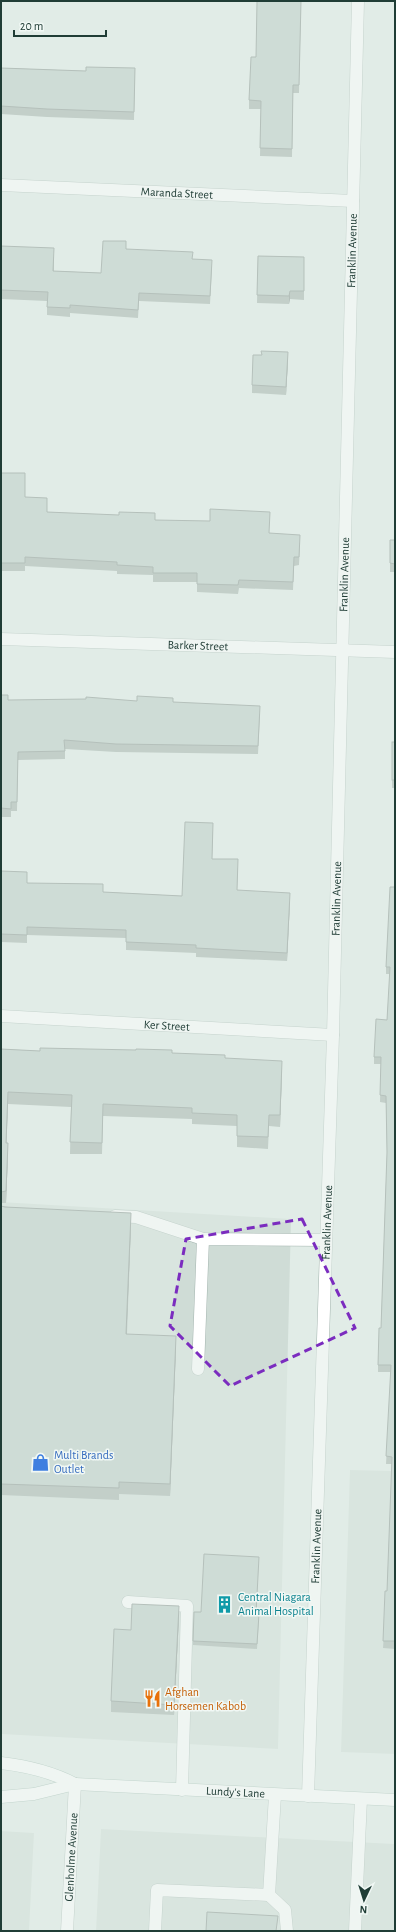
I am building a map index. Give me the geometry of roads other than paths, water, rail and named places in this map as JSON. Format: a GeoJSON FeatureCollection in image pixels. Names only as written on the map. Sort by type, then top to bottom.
{"type":"FeatureCollection","features":[{"type":"Feature","properties":{"kind":"street","name":"Franklin Avenue"},"geometry":{"type":"LineString","coordinates":[[308,1796],[333,1036],[358,1]]}},
{"type":"Feature","properties":{"kind":"street","name":"Maranda Street"},"geometry":{"type":"LineString","coordinates":[[1,185],[353,201]]}},
{"type":"Feature","properties":{"kind":"street","name":"Barker Street"},"geometry":{"type":"LineString","coordinates":[[1,638],[395,652]]}},
{"type":"Feature","properties":{"kind":"street","name":"Ker Street"},"geometry":{"type":"LineString","coordinates":[[1,1016],[333,1036]]}},
{"type":"Feature","properties":{"kind":"street"},"geometry":{"type":"LineString","coordinates":[[104,1215],[136,1217],[203,1239],[326,1240]]}},
{"type":"Feature","properties":{"kind":"street"},"geometry":{"type":"LineString","coordinates":[[198,1370],[203,1239]]}},
{"type":"Feature","properties":{"kind":"street"},"geometry":{"type":"LineString","coordinates":[[128,1602],[187,1606],[182,1790]]}},
{"type":"Feature","properties":{"kind":"street","name":"Lundy's Lane"},"geometry":{"type":"LineString","coordinates":[[1,1763],[37,1769],[75,1784]]}},
{"type":"Feature","properties":{"kind":"street","name":"Lundy's Lane"},"geometry":{"type":"LineString","coordinates":[[1,1797],[34,1794],[75,1784],[395,1800]]}},
{"type":"Feature","properties":{"kind":"street","name":"Glenholme Avenue"},"geometry":{"type":"LineString","coordinates":[[67,1931],[75,1784]]}},
{"type":"Feature","properties":{"kind":"street"},"geometry":{"type":"LineString","coordinates":[[270,1895],[275,1795]]}},
{"type":"Feature","properties":{"kind":"street"},"geometry":{"type":"LineString","coordinates":[[355,1931],[361,1799]]}},
{"type":"Feature","properties":{"kind":"street"},"geometry":{"type":"LineString","coordinates":[[155,1931],[157,1890],[270,1895],[285,1910],[287,1931]]}},
{"type":"Feature","properties":{"kind":"place","name":"Multi Brands Outlet"},"geometry":{"type":"Point","coordinates":[41,1462]}},
{"type":"Feature","properties":{"kind":"place","name":"Central Niagara Animal Hospital"},"geometry":{"type":"Point","coordinates":[225,1604]}},
{"type":"Feature","properties":{"kind":"place","name":"Afghan Horsemen Kabob"},"geometry":{"type":"Point","coordinates":[152,1699]}}]}
